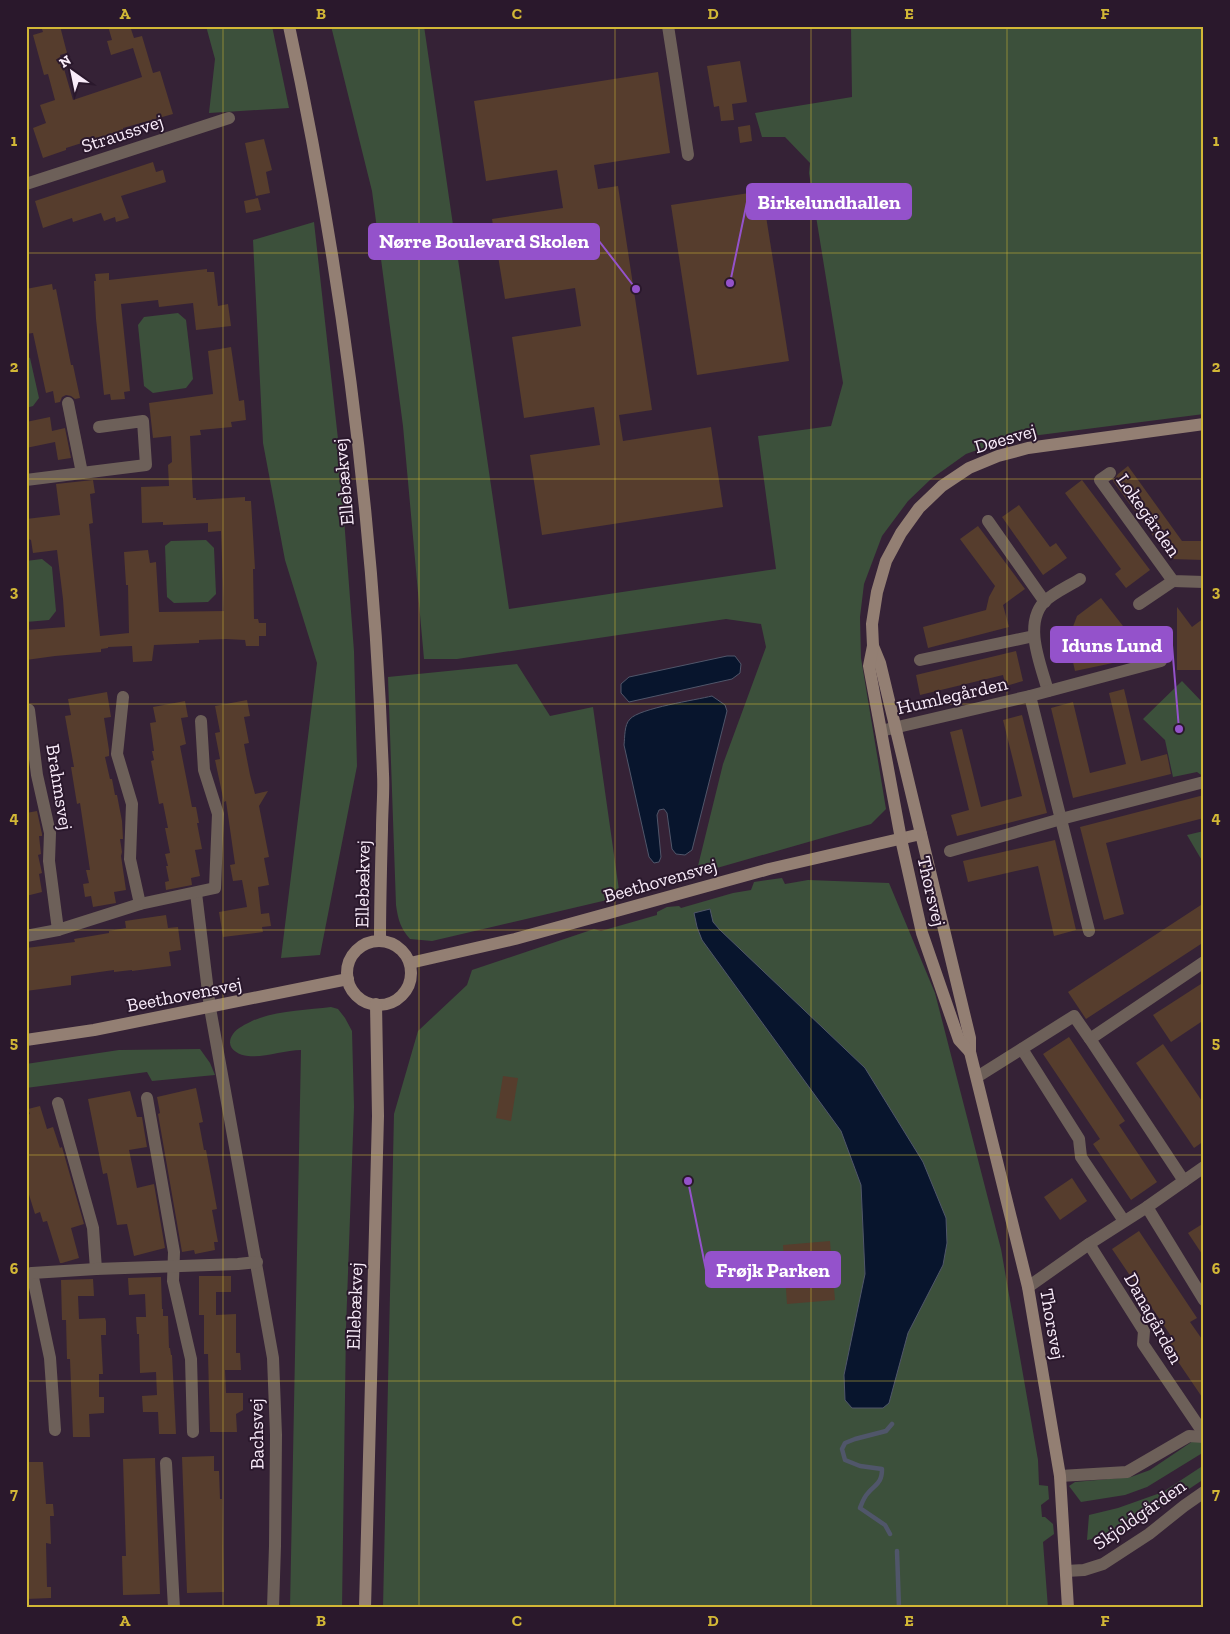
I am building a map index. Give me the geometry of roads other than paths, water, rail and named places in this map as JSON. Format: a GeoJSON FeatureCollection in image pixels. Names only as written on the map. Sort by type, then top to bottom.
{"type":"FeatureCollection","features":[{"type":"Feature","properties":{"kind":"street","name":"Ellebækvej"},"geometry":{"type":"LineString","coordinates":[[289,26],[304,95],[330,237],[357,430],[374,622],[383,776],[380,940]]}},
{"type":"Feature","properties":{"kind":"street"},"geometry":{"type":"LineString","coordinates":[[668,26],[688,155]]}},
{"type":"Feature","properties":{"kind":"street","name":"Straussvej"},"geometry":{"type":"LineString","coordinates":[[26,184],[229,118]]}},
{"type":"Feature","properties":{"kind":"street"},"geometry":{"type":"LineString","coordinates":[[68,404],[82,473]]}},
{"type":"Feature","properties":{"kind":"street"},"geometry":{"type":"LineString","coordinates":[[26,480],[146,465],[143,421],[99,427]]}},
{"type":"Feature","properties":{"kind":"street","name":"Døesvej"},"geometry":{"type":"LineString","coordinates":[[882,731],[869,666],[873,646],[872,624],[877,592],[886,561],[900,533],[920,508],[942,486],[976,465],[998,456],[1028,448],[1204,424]]}},
{"type":"Feature","properties":{"kind":"street","name":"Lokegården"},"geometry":{"type":"LineString","coordinates":[[1110,473],[1100,480],[1173,581]]}},
{"type":"Feature","properties":{"kind":"street"},"geometry":{"type":"LineString","coordinates":[[988,521],[1045,602]]}},
{"type":"Feature","properties":{"kind":"street"},"geometry":{"type":"LineString","coordinates":[[1048,691],[1034,636],[1035,616],[1045,602],[1080,579]]}},
{"type":"Feature","properties":{"kind":"street","name":"Lokegården"},"geometry":{"type":"LineString","coordinates":[[1139,604],[1173,581],[1204,582]]}},
{"type":"Feature","properties":{"kind":"street"},"geometry":{"type":"LineString","coordinates":[[920,660],[1034,636]]}},
{"type":"Feature","properties":{"kind":"street","name":"Døesvej"},"geometry":{"type":"LineString","coordinates":[[873,646],[880,663],[896,728]]}},
{"type":"Feature","properties":{"kind":"street","name":"Humlegården"},"geometry":{"type":"LineString","coordinates":[[882,731],[1030,696],[1161,661]]}},
{"type":"Feature","properties":{"kind":"street","name":"Humlegården"},"geometry":{"type":"LineString","coordinates":[[1030,696],[1088,931]]}},
{"type":"Feature","properties":{"kind":"street"},"geometry":{"type":"LineString","coordinates":[[123,697],[117,754],[132,804],[130,858],[140,904]]}},
{"type":"Feature","properties":{"kind":"street","name":"Brahmsvej"},"geometry":{"type":"LineString","coordinates":[[29,710],[37,775],[50,833],[48,861],[58,930]]}},
{"type":"Feature","properties":{"kind":"street"},"geometry":{"type":"LineString","coordinates":[[26,936],[58,930],[140,904],[215,888],[218,814],[204,770],[201,722]]}},
{"type":"Feature","properties":{"kind":"street","name":"Thorsvej"},"geometry":{"type":"LineString","coordinates":[[896,728],[970,1038],[970,1052],[1028,1287],[1060,1476],[1068,1608]]}},
{"type":"Feature","properties":{"kind":"street","name":"Thorsvej"},"geometry":{"type":"LineString","coordinates":[[882,731],[901,839],[922,933],[959,1040],[970,1052]]}},
{"type":"Feature","properties":{"kind":"street"},"geometry":{"type":"LineString","coordinates":[[950,850],[1204,782]]}},
{"type":"Feature","properties":{"kind":"street","name":"Beethovensvej"},"geometry":{"type":"LineString","coordinates":[[410,962],[515,939],[769,869],[921,834]]}},
{"type":"Feature","properties":{"kind":"street"},"geometry":{"type":"LineString","coordinates":[[196,892],[210,1008]]}},
{"type":"Feature","properties":{"kind":"street"},"geometry":{"type":"LineString","coordinates":[[380,940],[390,942],[405,954],[410,962],[410,978],[404,993],[391,1002],[376,1004],[366,1002],[358,996],[348,979],[351,957],[358,948],[368,942],[380,940]]}},
{"type":"Feature","properties":{"kind":"street"},"geometry":{"type":"LineString","coordinates":[[1090,1039],[1204,962]]}},
{"type":"Feature","properties":{"kind":"street","name":"Beethovensvej"},"geometry":{"type":"LineString","coordinates":[[26,1040],[94,1030],[348,979]]}},
{"type":"Feature","properties":{"kind":"street","name":"Ellebækvej"},"geometry":{"type":"LineString","coordinates":[[365,1608],[378,1116],[376,1004]]}},
{"type":"Feature","properties":{"kind":"street","name":"Bachsvej"},"geometry":{"type":"LineString","coordinates":[[210,1008],[273,1358],[276,1435],[273,1608]]}},
{"type":"Feature","properties":{"kind":"street"},"geometry":{"type":"LineString","coordinates":[[977,1078],[1074,1016],[1184,1181]]}},
{"type":"Feature","properties":{"kind":"street"},"geometry":{"type":"LineString","coordinates":[[1022,1049],[1079,1139],[1081,1158],[1124,1222]]}},
{"type":"Feature","properties":{"kind":"street"},"geometry":{"type":"LineString","coordinates":[[147,1098],[174,1252],[173,1281],[191,1359],[193,1432]]}},
{"type":"Feature","properties":{"kind":"street"},"geometry":{"type":"LineString","coordinates":[[58,1103],[93,1228],[96,1269]]}},
{"type":"Feature","properties":{"kind":"street"},"geometry":{"type":"LineString","coordinates":[[1028,1287],[1204,1167]]}},
{"type":"Feature","properties":{"kind":"street"},"geometry":{"type":"LineString","coordinates":[[1147,1207],[1204,1300]]}},
{"type":"Feature","properties":{"kind":"street","name":"Danagården"},"geometry":{"type":"LineString","coordinates":[[1089,1244],[1144,1331],[1143,1344],[1204,1436]]}},
{"type":"Feature","properties":{"kind":"street"},"geometry":{"type":"LineString","coordinates":[[55,1430],[50,1358],[29,1274],[257,1262]]}},
{"type":"Feature","properties":{"kind":"street","name":"Danagården"},"geometry":{"type":"LineString","coordinates":[[1060,1476],[1127,1472],[1189,1436],[1204,1436]]}},
{"type":"Feature","properties":{"kind":"street"},"geometry":{"type":"LineString","coordinates":[[166,1463],[174,1608]]}},
{"type":"Feature","properties":{"kind":"street","name":"Skjoldgården"},"geometry":{"type":"LineString","coordinates":[[1066,1572],[1084,1570],[1103,1564],[1149,1534],[1204,1492]]}},
{"type":"Feature","properties":{"kind":"water"},"geometry":{"type":"Polygon","coordinates":[[[727,656],[735,656],[741,664],[740,673],[732,679],[629,702],[621,693],[621,684],[629,677],[727,656]]]}},
{"type":"Feature","properties":{"kind":"water"},"geometry":{"type":"Polygon","coordinates":[[[712,696],[725,705],[727,711],[692,850],[685,855],[676,854],[672,849],[667,813],[664,809],[659,810],[657,815],[661,857],[659,862],[654,863],[649,857],[624,745],[627,724],[630,719],[645,711],[712,696]]]}},
{"type":"Feature","properties":{"kind":"water"},"geometry":{"type":"Polygon","coordinates":[[[710,909],[713,922],[720,930],[865,1068],[923,1162],[946,1218],[947,1243],[943,1265],[908,1333],[889,1403],[883,1408],[852,1408],[845,1400],[844,1375],[865,1274],[861,1185],[841,1131],[702,940],[694,913],[710,909]]]}},
{"type":"Feature","properties":{"kind":"waterway"},"geometry":{"type":"LineString","coordinates":[[890,1534],[885,1525],[860,1508],[865,1496],[880,1480],[882,1469],[860,1466],[845,1460],[842,1449],[845,1443],[886,1431],[892,1424]]}},
{"type":"Feature","properties":{"kind":"waterway"},"geometry":{"type":"LineString","coordinates":[[897,1551],[899,1608]]}},
{"type":"Feature","properties":{"kind":"place","name":"Birkelundhallen"},"geometry":{"type":"Point","coordinates":[730,283]}},
{"type":"Feature","properties":{"kind":"place","name":"Nørre Boulevard Skolen"},"geometry":{"type":"Point","coordinates":[636,289]}},
{"type":"Feature","properties":{"kind":"place","name":"Iduns Lund"},"geometry":{"type":"Point","coordinates":[1179,729]}},
{"type":"Feature","properties":{"kind":"place","name":"Frøjk Parken"},"geometry":{"type":"Point","coordinates":[688,1181]}}]}
